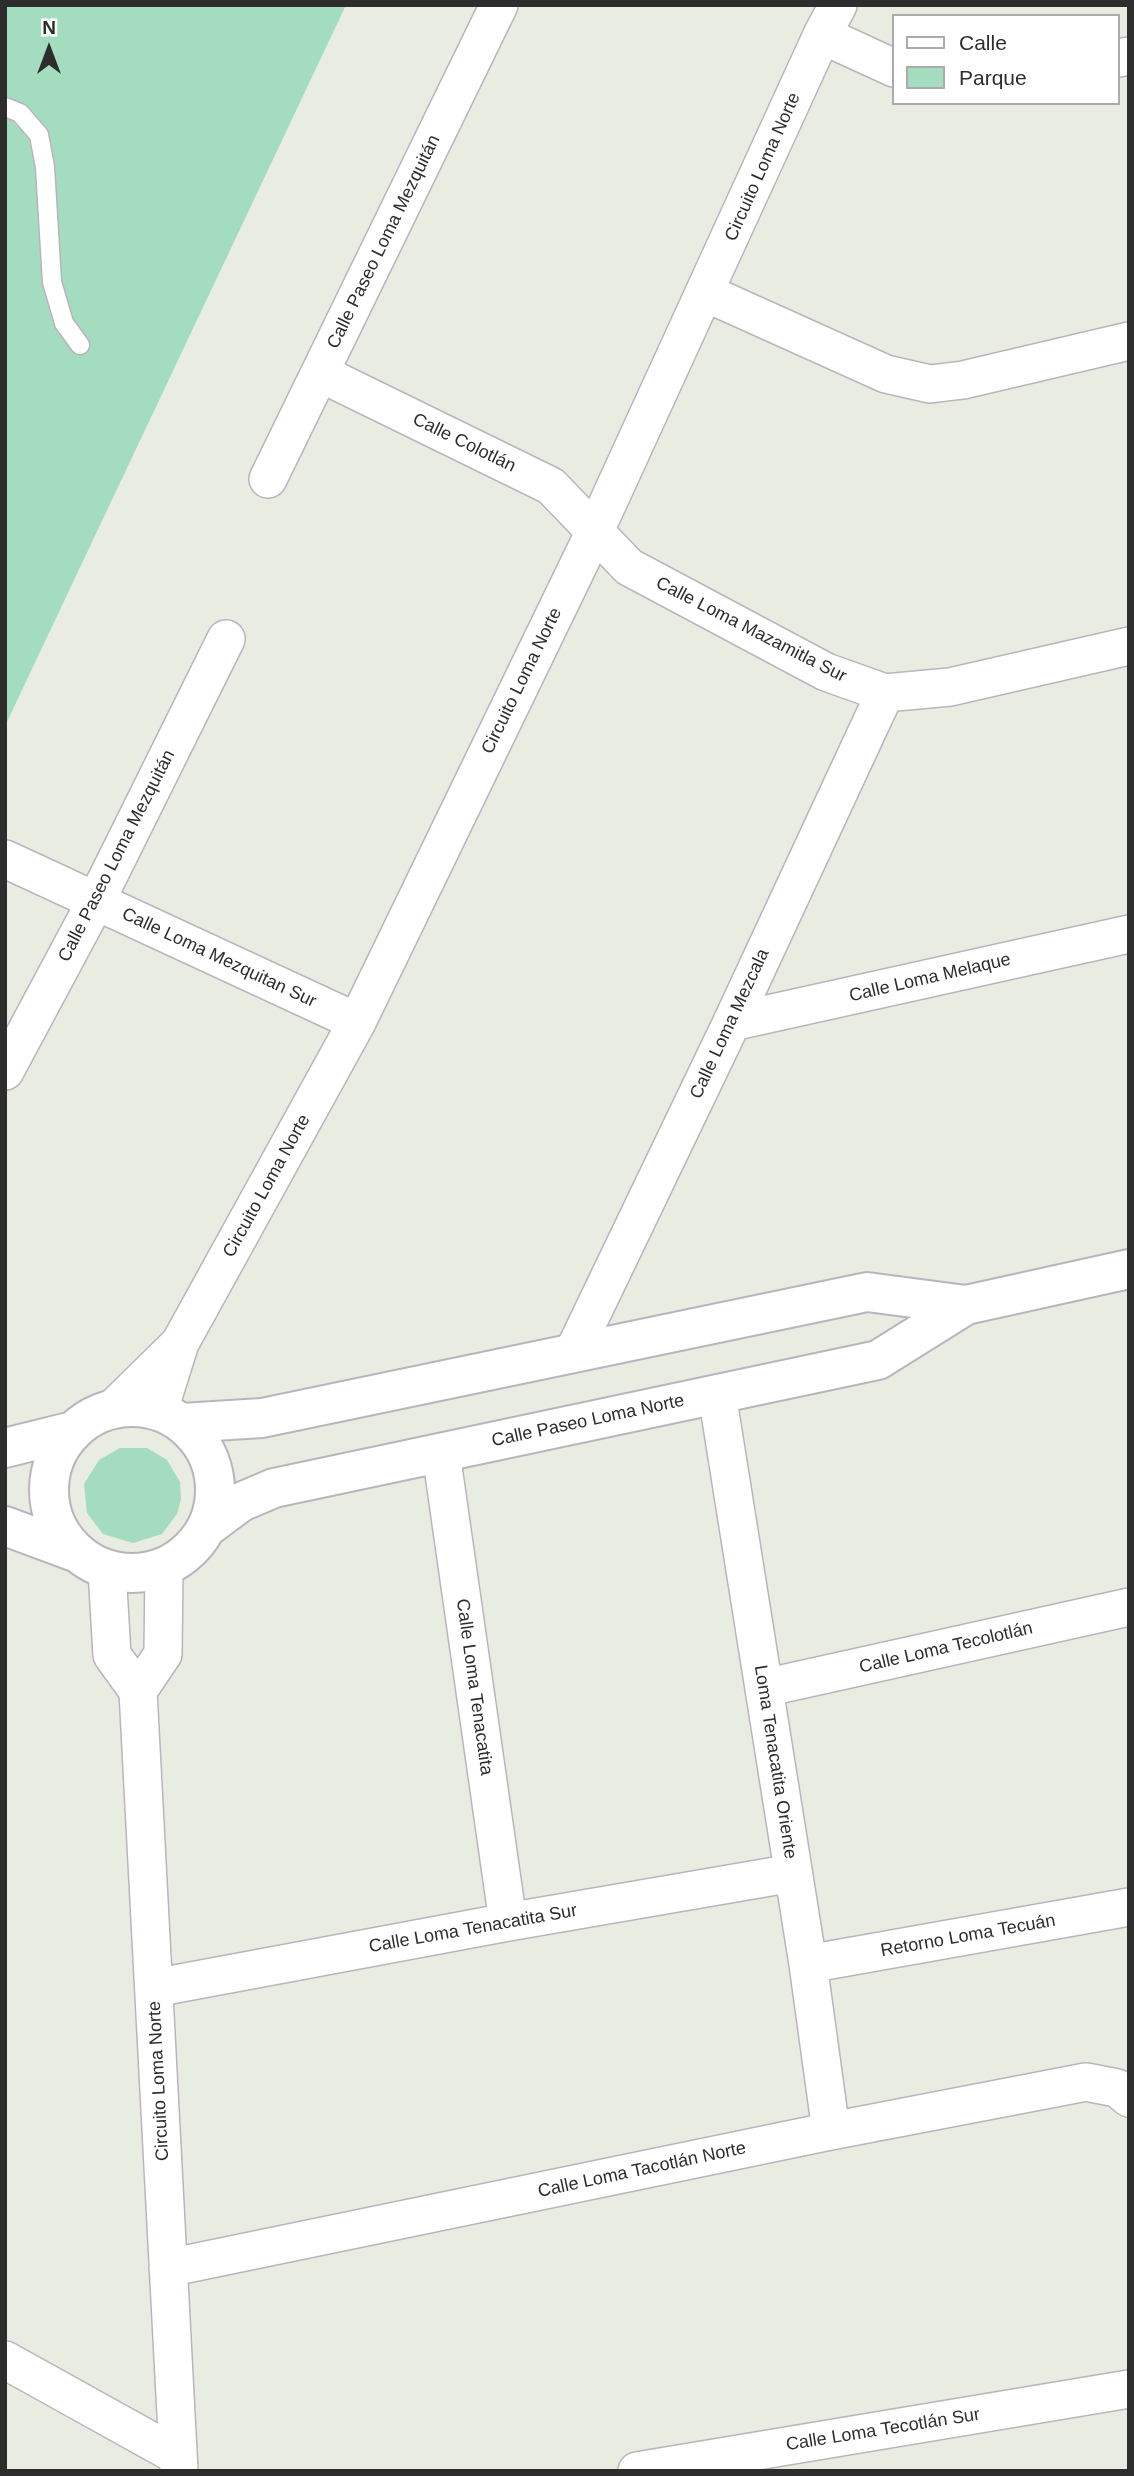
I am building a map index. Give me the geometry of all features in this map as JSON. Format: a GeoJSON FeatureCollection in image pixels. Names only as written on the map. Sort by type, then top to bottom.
{"type":"FeatureCollection","features":[{"type":"Feature","properties":{"kind":"street","name":"Calle Paseo Loma Mezquitán"},"geometry":{"type":"LineString","coordinates":[[268,479],[499,5]]}},
{"type":"Feature","properties":{"kind":"street"},"geometry":{"type":"LineString","coordinates":[[830,20],[892,66]]}},
{"type":"Feature","properties":{"kind":"street","name":"Circuito Loma Norte"},"geometry":{"type":"LineString","coordinates":[[115,1407],[180,1343],[357,1022],[595,531],[830,20]]}},
{"type":"Feature","properties":{"kind":"street"},"geometry":{"type":"LineString","coordinates":[[706,293],[886,374],[930,384],[963,380],[1129,341]]}},
{"type":"Feature","properties":{"kind":"street","name":"Calle Colotlán"},"geometry":{"type":"LineString","coordinates":[[320,373],[551,486],[595,531]]}},
{"type":"Feature","properties":{"kind":"street","name":"Calle Loma Mazamitla Sur"},"geometry":{"type":"LineString","coordinates":[[595,531],[629,567],[826,672],[885,693],[950,687],[1129,646]]}},
{"type":"Feature","properties":{"kind":"street","name":"Calle Paseo Loma Mezquitán"},"geometry":{"type":"LineString","coordinates":[[5,1071],[96,901],[226,639]]}},
{"type":"Feature","properties":{"kind":"street","name":"Calle Loma Mezcala"},"geometry":{"type":"LineString","coordinates":[[573,1353],[732,1022],[885,693]]}},
{"type":"Feature","properties":{"kind":"street","name":"Calle Loma Mezquitan Sur"},"geometry":{"type":"LineString","coordinates":[[5,859],[357,1022]]}},
{"type":"Feature","properties":{"kind":"street","name":"Calle Loma Melaque"},"geometry":{"type":"LineString","coordinates":[[732,1022],[1129,934]]}},
{"type":"Feature","properties":{"kind":"street","name":"Calle Paseo Loma Norte"},"geometry":{"type":"LineString","coordinates":[[170,1417],[262,1418],[867,1293],[965,1305],[1129,1269]]}},
{"type":"Feature","properties":{"kind":"street","name":"Calle Paseo Loma Norte"},"geometry":{"type":"LineString","coordinates":[[206,1528],[241,1502],[274,1488],[878,1360],[965,1305]]}},
{"type":"Feature","properties":{"kind":"street","name":"Circuito Loma Norte"},"geometry":{"type":"LineString","coordinates":[[170,1417],[180,1343]]}},
{"type":"Feature","properties":{"kind":"street","name":"Loma Tenacatita Oriente"},"geometry":{"type":"LineString","coordinates":[[717,1394],[831,2131]]}},
{"type":"Feature","properties":{"kind":"street"},"geometry":{"type":"LineString","coordinates":[[5,1525],[91,1561],[135,1574],[164,1567],[188,1552],[206,1528],[215,1500],[214,1471],[202,1444],[170,1417],[115,1407],[90,1416],[69,1432],[54,1454],[48,1506],[91,1561],[112,1655],[138,1691],[163,1654],[164,1567]]}},
{"type":"Feature","properties":{"kind":"street"},"geometry":{"type":"LineString","coordinates":[[5,1448],[69,1432]]}},
{"type":"Feature","properties":{"kind":"street","name":"Calle Loma Tenacatita"},"geometry":{"type":"LineString","coordinates":[[441,1452],[508,1922]]}},
{"type":"Feature","properties":{"kind":"street","name":"Calle Loma Tecolotlán"},"geometry":{"type":"LineString","coordinates":[[764,1688],[1129,1607]]}},
{"type":"Feature","properties":{"kind":"street","name":"Circuito Loma Norte"},"geometry":{"type":"LineString","coordinates":[[138,1691],[178,2463]]}},
{"type":"Feature","properties":{"kind":"street","name":"Calle Loma Tenacatita Sur"},"geometry":{"type":"LineString","coordinates":[[154,1988],[508,1922],[793,1873]]}},
{"type":"Feature","properties":{"kind":"street","name":"Retorno Loma Tecuán"},"geometry":{"type":"LineString","coordinates":[[807,1964],[1129,1908]]}},
{"type":"Feature","properties":{"kind":"street","name":"Calle Loma Tacotlán Norte"},"geometry":{"type":"LineString","coordinates":[[168,2268],[831,2131],[1086,2082],[1123,2093]]}},
{"type":"Feature","properties":{"kind":"street"},"geometry":{"type":"LineString","coordinates":[[5,2360],[178,2463]]}},
{"type":"Feature","properties":{"kind":"street","name":"Calle Loma Tecotlán Sur"},"geometry":{"type":"LineString","coordinates":[[637,2471],[1129,2389]]}},
{"type":"Feature","properties":{"kind":"lane"},"geometry":{"type":"LineString","coordinates":[[5,107],[20,113],[39,135],[45,167],[52,282],[64,323],[80,345]]}},
{"type":"Feature","properties":{"kind":"green space"},"geometry":{"type":"Polygon","coordinates":[[[5,5],[346,5],[5,726],[5,5]]]}},
{"type":"Feature","properties":{"kind":"green space"},"geometry":{"type":"Polygon","coordinates":[[[120,1448],[147,1448],[167,1460],[180,1482],[181,1499],[177,1514],[162,1534],[133,1543],[103,1534],[87,1513],[84,1484],[99,1460],[120,1448]]]}}]}
